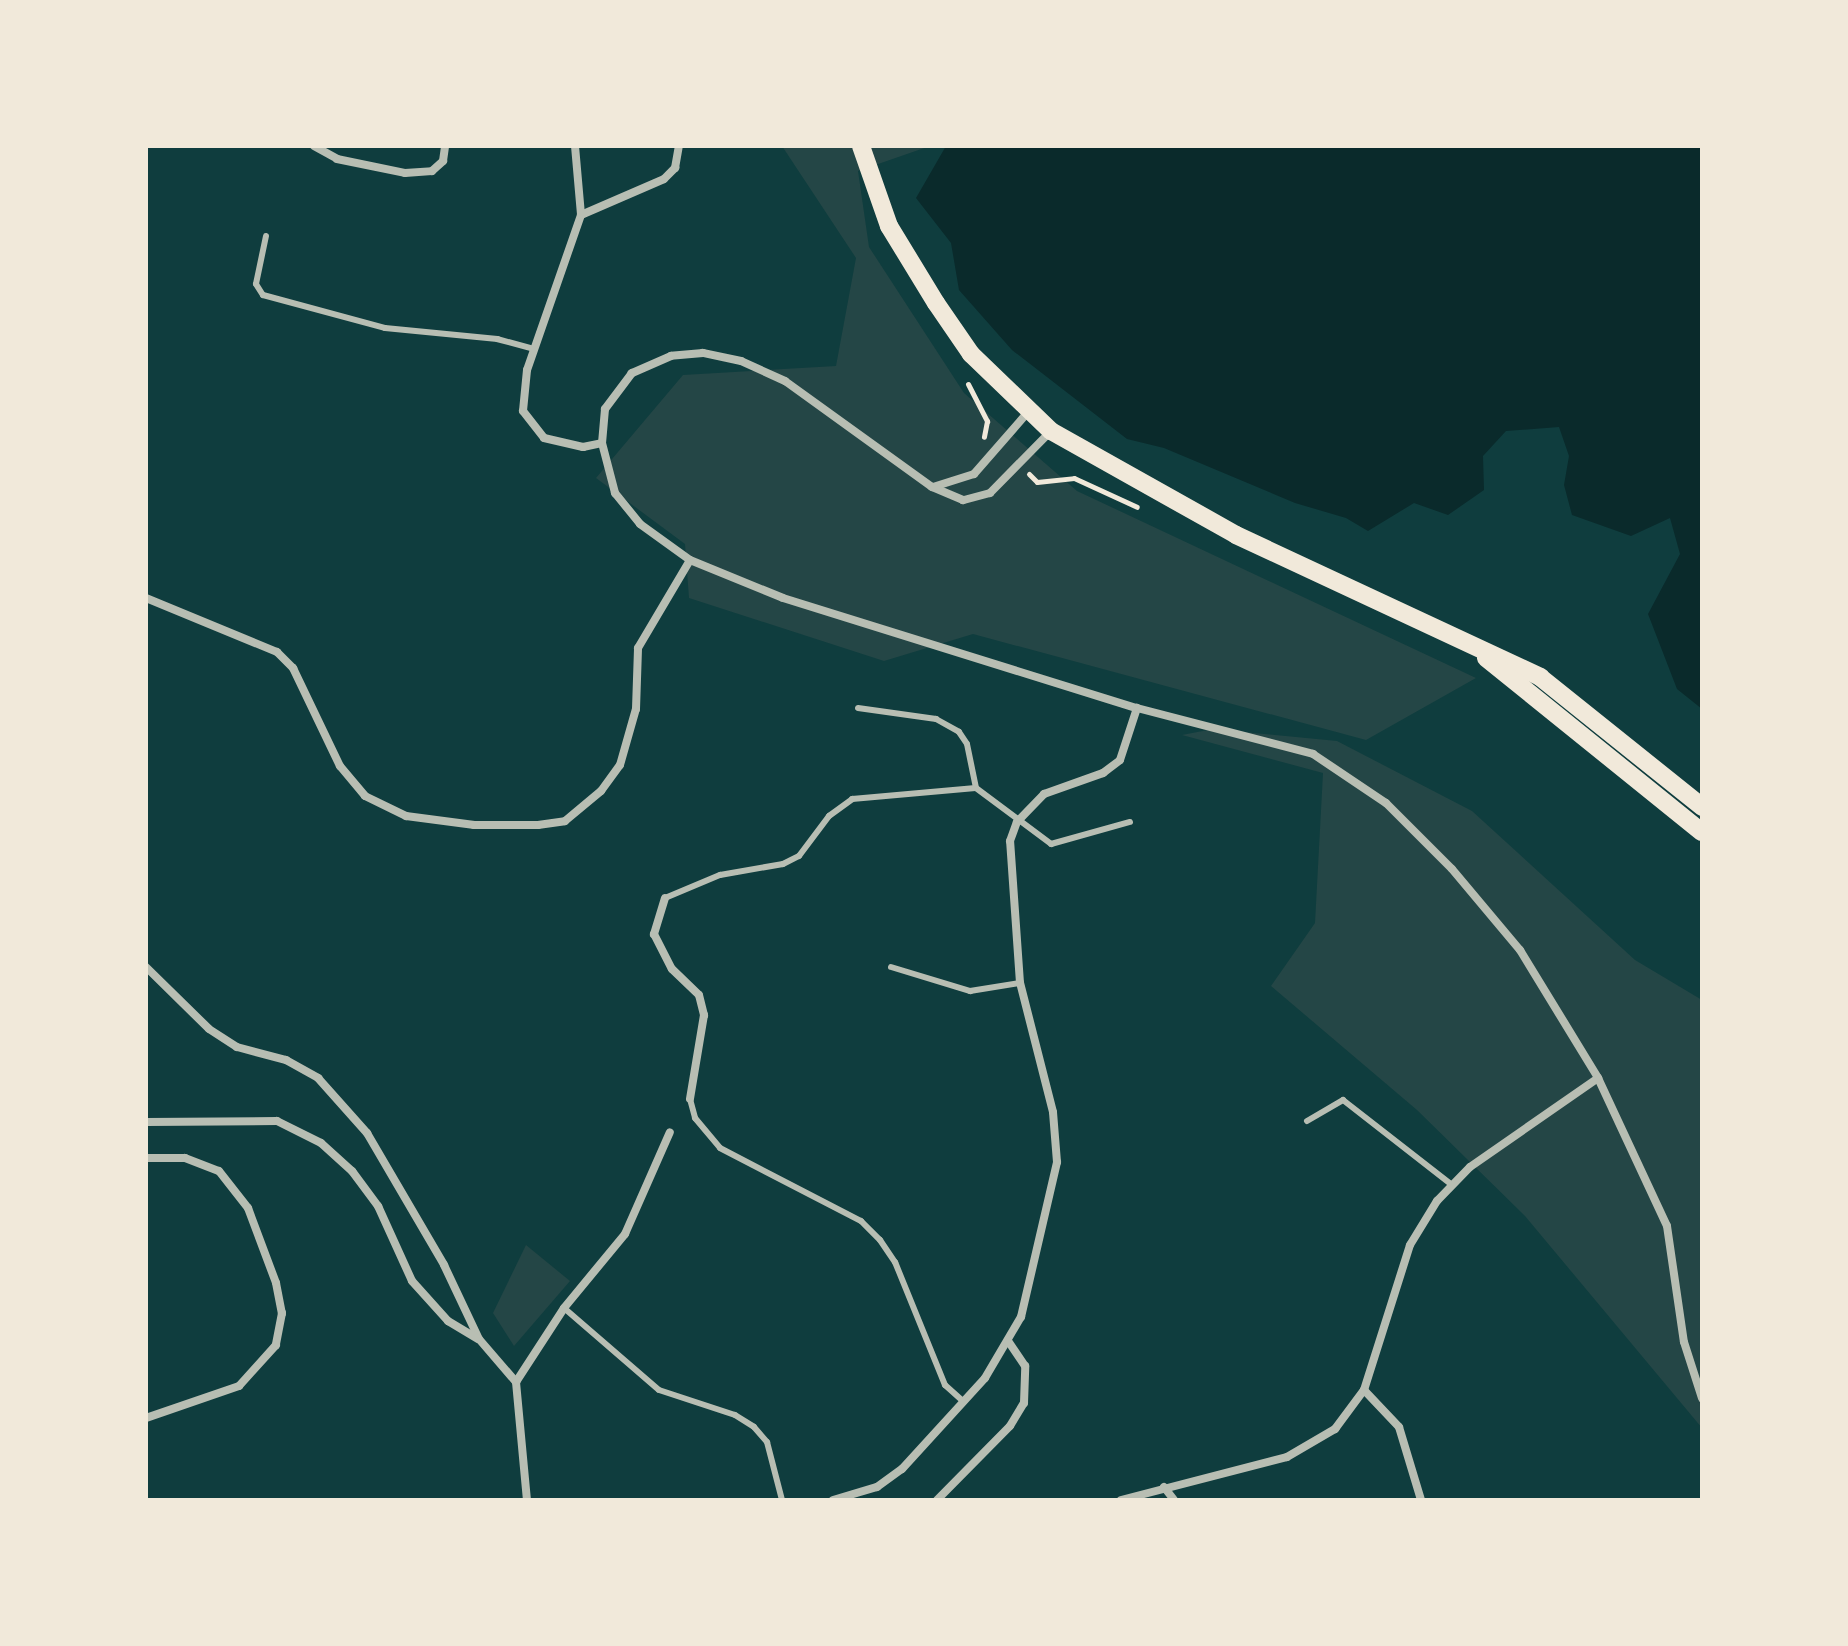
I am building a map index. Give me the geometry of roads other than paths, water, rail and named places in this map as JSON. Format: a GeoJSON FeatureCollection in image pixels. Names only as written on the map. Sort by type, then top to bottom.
{"type":"FeatureCollection","features":[{"type":"Feature","properties":{"kind":"main road"},"geometry":{"type":"LineString","coordinates":[[861,146],[889,226],[936,303],[971,354],[1051,431],[1236,535],[1540,677],[1702,807]]}},
{"type":"Feature","properties":{"kind":"main road"},"geometry":{"type":"LineString","coordinates":[[1472,646],[1702,832]]}},
{"type":"Feature","properties":{"kind":"street"},"geometry":{"type":"LineString","coordinates":[[314,146],[337,159],[405,173],[432,171],[443,161],[445,146]]}},
{"type":"Feature","properties":{"kind":"street"},"geometry":{"type":"LineString","coordinates":[[575,146],[581,215],[534,349],[523,391],[523,411],[533,429],[544,438],[583,447],[602,443]]}},
{"type":"Feature","properties":{"kind":"street"},"geometry":{"type":"LineString","coordinates":[[581,215],[664,179],[675,168],[679,146]]}},
{"type":"Feature","properties":{"kind":"street"},"geometry":{"type":"LineString","coordinates":[[1051,431],[990,493],[963,500],[932,487],[785,381],[741,361],[703,353],[671,356],[632,373],[605,409],[602,443],[615,493],[640,524],[690,560],[783,598],[1137,708],[1313,754],[1386,803],[1452,869],[1520,950],[1598,1078],[1667,1226],[1684,1342],[1702,1398]]}},
{"type":"Feature","properties":{"kind":"street"},"geometry":{"type":"LineString","coordinates":[[932,487],[974,474],[1028,412]]}},
{"type":"Feature","properties":{"kind":"street"},"geometry":{"type":"LineString","coordinates":[[146,598],[277,652],[293,668],[340,766],[365,796],[406,816],[474,825],[538,825],[565,821],[601,791],[620,765],[636,709],[638,648],[690,560]]}},
{"type":"Feature","properties":{"kind":"street"},"geometry":{"type":"LineString","coordinates":[[833,1500],[877,1487],[902,1469],[963,1401],[1009,1342],[1029,1286],[1057,1162],[1053,1112],[1020,983],[1009,862],[1017,822],[1044,794],[1103,773],[1120,760],[1137,708]]}},
{"type":"Feature","properties":{"kind":"street"},"geometry":{"type":"LineString","coordinates":[[665,898],[654,934],[672,969],[699,995],[704,1015],[690,1099]]}},
{"type":"Feature","properties":{"kind":"street"},"geometry":{"type":"LineString","coordinates":[[146,967],[209,1029],[237,1047],[286,1060],[318,1078],[386,1160],[479,1339],[516,1382],[527,1500]]}},
{"type":"Feature","properties":{"kind":"street"},"geometry":{"type":"LineString","coordinates":[[1121,1500],[1287,1457],[1335,1429],[1364,1390],[1410,1245],[1452,1185],[1598,1078]]}},
{"type":"Feature","properties":{"kind":"street"},"geometry":{"type":"LineString","coordinates":[[146,1122],[277,1121],[321,1143],[352,1171],[378,1206],[412,1281],[448,1321],[479,1339]]}},
{"type":"Feature","properties":{"kind":"street"},"geometry":{"type":"LineString","coordinates":[[516,1382],[564,1308],[625,1234],[670,1132]]}},
{"type":"Feature","properties":{"kind":"street"},"geometry":{"type":"LineString","coordinates":[[146,1158],[185,1158],[219,1171],[248,1208],[276,1283],[282,1313],[276,1345],[239,1386],[146,1418]]}},
{"type":"Feature","properties":{"kind":"street"},"geometry":{"type":"LineString","coordinates":[[937,1500],[1010,1426],[1024,1403],[1025,1366],[1009,1342]]}},
{"type":"Feature","properties":{"kind":"street"},"geometry":{"type":"LineString","coordinates":[[1364,1390],[1399,1427],[1421,1500]]}},
{"type":"Feature","properties":{"kind":"street"},"geometry":{"type":"LineString","coordinates":[[1164,1487],[1174,1500]]}},
{"type":"Feature","properties":{"kind":"lane"},"geometry":{"type":"LineString","coordinates":[[266,236],[256,284],[263,295],[385,328],[497,339],[534,349]]}},
{"type":"Feature","properties":{"kind":"lane"},"geometry":{"type":"LineString","coordinates":[[858,708],[936,719],[959,732],[967,744],[976,788],[1017,822],[1051,844],[1130,822]]}},
{"type":"Feature","properties":{"kind":"lane"},"geometry":{"type":"LineString","coordinates":[[665,898],[720,875],[783,864],[799,856],[829,816],[852,799],[976,788]]}},
{"type":"Feature","properties":{"kind":"lane"},"geometry":{"type":"LineString","coordinates":[[891,967],[970,991],[1020,983]]}},
{"type":"Feature","properties":{"kind":"lane"},"geometry":{"type":"LineString","coordinates":[[690,1099],[695,1118],[720,1148],[861,1221],[880,1240],[895,1262],[945,1385],[963,1401]]}},
{"type":"Feature","properties":{"kind":"lane"},"geometry":{"type":"LineString","coordinates":[[1307,1121],[1343,1100],[1452,1185]]}},
{"type":"Feature","properties":{"kind":"lane"},"geometry":{"type":"LineString","coordinates":[[564,1308],[659,1390],[735,1415],[754,1427],[767,1442],[782,1500]]}}]}
